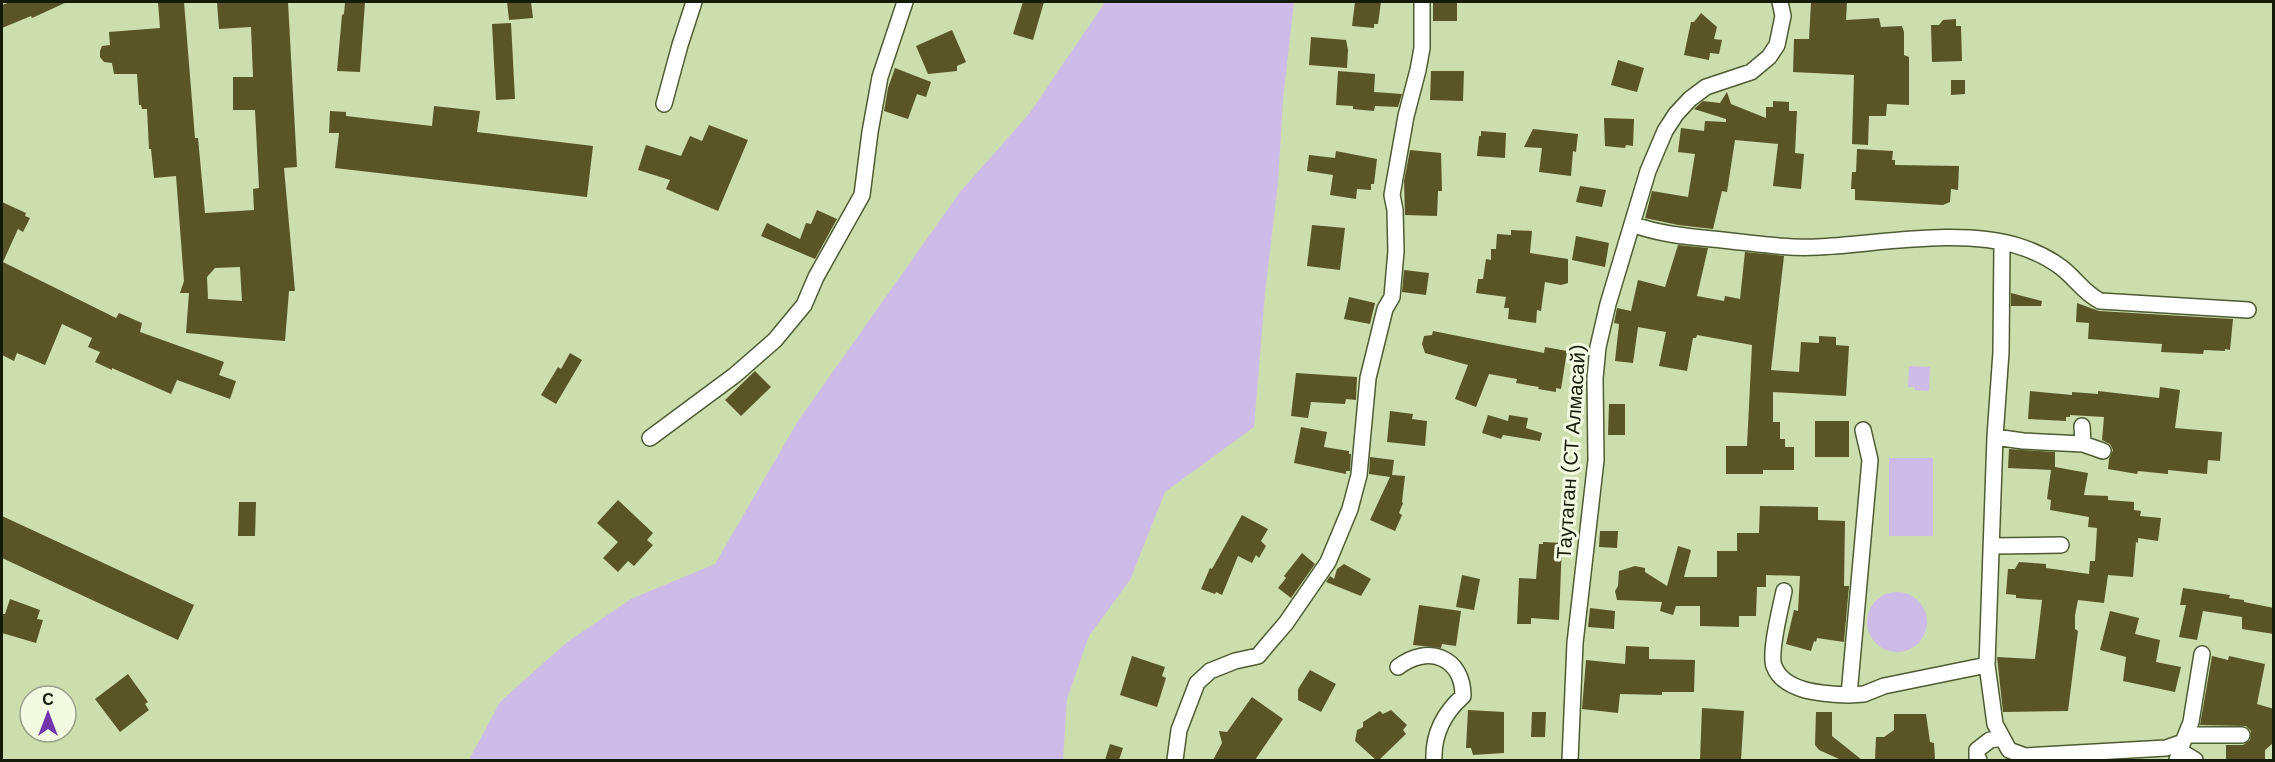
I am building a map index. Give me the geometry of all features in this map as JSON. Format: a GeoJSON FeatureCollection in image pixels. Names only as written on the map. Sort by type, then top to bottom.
{"type":"FeatureCollection","features":[{"type":"Feature","properties":{"kind":"street"},"geometry":{"type":"LineString","coordinates":[[664,104],[694,2]]}},
{"type":"Feature","properties":{"kind":"street"},"geometry":{"type":"LineString","coordinates":[[651,438],[735,375],[775,340],[804,305],[816,277],[862,195],[880,76],[905,2]]}},
{"type":"Feature","properties":{"kind":"street"},"geometry":{"type":"LineString","coordinates":[[1175,760],[1179,730],[1197,683],[1210,671],[1235,661],[1258,656],[1286,623],[1328,562],[1350,509],[1362,455],[1368,378],[1385,309],[1392,297],[1396,251],[1395,210],[1392,195],[1406,116],[1420,59],[1424,26],[1422,2]]}},
{"type":"Feature","properties":{"kind":"street","name":"Таутаган (СТ Алмасай)"},"geometry":{"type":"LineString","coordinates":[[1570,760],[1575,643],[1596,460],[1594,397],[1598,347],[1608,304],[1648,171],[1670,123],[1690,99],[1706,87],[1751,72],[1769,57],[1777,45],[1784,16],[1780,2]]}},
{"type":"Feature","properties":{"kind":"street"},"geometry":{"type":"LineString","coordinates":[[1632,224],[1645,229],[1687,236],[1787,247],[1815,248],[1925,239],[1969,239],[2002,243],[2042,255],[2064,269],[2089,295],[2100,301],[2248,310]]}},
{"type":"Feature","properties":{"kind":"street"},"geometry":{"type":"LineString","coordinates":[[2002,243],[2001,352],[1995,437],[1987,665],[1990,700],[2004,753]]}},
{"type":"Feature","properties":{"kind":"street"},"geometry":{"type":"LineString","coordinates":[[2082,426],[2083,444]]}},
{"type":"Feature","properties":{"kind":"street"},"geometry":{"type":"LineString","coordinates":[[1849,695],[1870,460],[1863,430]]}},
{"type":"Feature","properties":{"kind":"street"},"geometry":{"type":"LineString","coordinates":[[1995,437],[2083,444],[2103,451]]}},
{"type":"Feature","properties":{"kind":"street"},"geometry":{"type":"LineString","coordinates":[[1991,546],[2061,545]]}},
{"type":"Feature","properties":{"kind":"street"},"geometry":{"type":"LineString","coordinates":[[1784,591],[1774,642],[1773,665],[1783,678],[1799,688],[1827,694],[1864,694],[1884,686],[1987,665]]}},
{"type":"Feature","properties":{"kind":"street"},"geometry":{"type":"LineString","coordinates":[[2181,747],[2191,722],[2202,654]]}},
{"type":"Feature","properties":{"kind":"street"},"geometry":{"type":"LineString","coordinates":[[1398,667],[1412,659],[1435,655],[1446,660],[1460,676],[1463,696],[1443,718],[1436,737],[1434,760]]}},
{"type":"Feature","properties":{"kind":"street"},"geometry":{"type":"LineString","coordinates":[[1964,760],[1978,755],[1990,740],[2004,753],[2026,758],[2181,747],[2242,735]]}},
{"type":"Feature","properties":{"kind":"street"},"geometry":{"type":"LineString","coordinates":[[2181,747],[2195,760]]}},
{"type":"Feature","properties":{"kind":"shaded area"},"geometry":{"type":"Polygon","coordinates":[[[1105,2],[1294,2],[1283,99],[1278,183],[1265,293],[1254,427],[1165,492],[1130,580],[1089,636],[1067,699],[1063,760],[469,760],[500,702],[566,643],[631,599],[715,564],[798,421],[960,192],[1029,114],[1105,2]]]}},
{"type":"Feature","properties":{"kind":"shaded area"},"geometry":{"type":"Polygon","coordinates":[[[1909,366],[1930,367],[1929,391],[1908,387],[1909,366]]]}},
{"type":"Feature","properties":{"kind":"shaded area"},"geometry":{"type":"Polygon","coordinates":[[[1889,458],[1933,458],[1933,536],[1889,536],[1889,458]]]}},
{"type":"Feature","properties":{"kind":"shaded area"},"geometry":{"type":"Polygon","coordinates":[[[1897,592],[1918,601],[1927,622],[1918,643],[1897,652],[1876,643],[1867,622],[1876,601],[1897,592]]]}},
{"type":"Feature","properties":{"kind":"building"},"geometry":{"type":"Polygon","coordinates":[[[10,2],[67,2],[32,18],[31,16],[2,28],[2,5],[10,2]]]}},
{"type":"Feature","properties":{"kind":"building"},"geometry":{"type":"Polygon","coordinates":[[[158,2],[184,2],[195,138],[198,138],[205,213],[254,210],[253,189],[259,188],[255,110],[233,110],[233,77],[253,77],[251,27],[219,29],[217,2],[288,2],[297,167],[284,168],[295,291],[289,291],[285,341],[186,333],[189,293],[180,293],[184,281],[176,176],[154,178],[151,149],[149,149],[147,109],[142,109],[139,105],[137,74],[114,74],[112,63],[104,62],[100,57],[102,46],[110,45],[109,32],[160,28],[158,2]],[[240,267],[215,268],[207,277],[208,299],[242,301],[240,267]]]}},
{"type":"Feature","properties":{"kind":"building"},"geometry":{"type":"Polygon","coordinates":[[[345,2],[365,2],[360,72],[337,71],[345,2]]]}},
{"type":"Feature","properties":{"kind":"building"},"geometry":{"type":"Polygon","coordinates":[[[507,2],[531,2],[533,18],[509,20],[507,2]]]}},
{"type":"Feature","properties":{"kind":"building"},"geometry":{"type":"Polygon","coordinates":[[[1023,2],[1044,2],[1033,40],[1013,34],[1023,2]]]}},
{"type":"Feature","properties":{"kind":"building"},"geometry":{"type":"Polygon","coordinates":[[[1355,2],[1381,2],[1378,24],[1374,24],[1374,28],[1352,26],[1355,2]]]}},
{"type":"Feature","properties":{"kind":"building"},"geometry":{"type":"Polygon","coordinates":[[[1433,2],[1457,2],[1457,21],[1433,21],[1433,2]]]}},
{"type":"Feature","properties":{"kind":"building"},"geometry":{"type":"Polygon","coordinates":[[[1811,2],[1847,2],[1846,20],[1879,18],[1881,27],[1902,26],[1904,55],[1909,57],[1909,105],[1887,104],[1886,116],[1869,116],[1868,145],[1852,144],[1854,75],[1793,72],[1794,39],[1809,39],[1811,2]]]}},
{"type":"Feature","properties":{"kind":"building"},"geometry":{"type":"Polygon","coordinates":[[[1701,13],[1717,27],[1714,39],[1722,40],[1719,54],[1710,53],[1709,60],[1684,55],[1691,22],[1694,22],[1701,13]]]}},
{"type":"Feature","properties":{"kind":"building"},"geometry":{"type":"Polygon","coordinates":[[[1956,19],[1956,26],[1961,26],[1962,61],[1932,62],[1931,25],[1939,25],[1943,20],[1956,19]]]}},
{"type":"Feature","properties":{"kind":"building"},"geometry":{"type":"Polygon","coordinates":[[[511,23],[515,99],[496,100],[492,24],[511,23]]]}},
{"type":"Feature","properties":{"kind":"building"},"geometry":{"type":"Polygon","coordinates":[[[952,30],[966,62],[957,66],[957,71],[928,74],[916,46],[952,30]]]}},
{"type":"Feature","properties":{"kind":"building"},"geometry":{"type":"Polygon","coordinates":[[[1311,37],[1346,40],[1347,68],[1309,65],[1311,37]]]}},
{"type":"Feature","properties":{"kind":"building"},"geometry":{"type":"Polygon","coordinates":[[[1618,60],[1644,68],[1637,92],[1611,85],[1618,60]]]}},
{"type":"Feature","properties":{"kind":"building"},"geometry":{"type":"Polygon","coordinates":[[[895,68],[931,82],[926,97],[917,94],[908,119],[884,111],[888,88],[895,68]]]}},
{"type":"Feature","properties":{"kind":"building"},"geometry":{"type":"Polygon","coordinates":[[[1338,71],[1375,74],[1374,92],[1402,94],[1398,107],[1375,106],[1374,111],[1336,105],[1338,71]]]}},
{"type":"Feature","properties":{"kind":"building"},"geometry":{"type":"Polygon","coordinates":[[[1431,71],[1464,71],[1463,101],[1430,100],[1431,71]]]}},
{"type":"Feature","properties":{"kind":"building"},"geometry":{"type":"Polygon","coordinates":[[[1951,80],[1965,80],[1965,94],[1951,95],[1951,80]]]}},
{"type":"Feature","properties":{"kind":"building"},"geometry":{"type":"Polygon","coordinates":[[[1727,92],[1731,104],[1766,118],[1766,107],[1773,107],[1773,101],[1789,102],[1789,111],[1797,111],[1795,153],[1804,154],[1801,189],[1773,186],[1778,144],[1735,140],[1727,192],[1722,191],[1713,229],[1645,218],[1652,191],[1688,197],[1695,154],[1678,152],[1681,128],[1704,131],[1705,121],[1726,122],[1726,119],[1694,109],[1703,101],[1720,103],[1727,92]]]}},
{"type":"Feature","properties":{"kind":"building"},"geometry":{"type":"Polygon","coordinates":[[[434,106],[480,111],[477,132],[593,146],[587,197],[335,168],[339,133],[329,133],[330,111],[346,112],[346,116],[432,126],[434,106]]]}},
{"type":"Feature","properties":{"kind":"building"},"geometry":{"type":"Polygon","coordinates":[[[1604,118],[1634,119],[1633,146],[1626,145],[1625,148],[1605,146],[1604,118]]]}},
{"type":"Feature","properties":{"kind":"building"},"geometry":{"type":"Polygon","coordinates":[[[709,125],[748,140],[718,211],[666,189],[670,180],[638,170],[646,145],[681,156],[690,136],[702,141],[709,125]]]}},
{"type":"Feature","properties":{"kind":"building"},"geometry":{"type":"Polygon","coordinates":[[[1533,129],[1578,134],[1576,152],[1573,151],[1571,176],[1539,172],[1542,148],[1524,147],[1533,129]]]}},
{"type":"Feature","properties":{"kind":"building"},"geometry":{"type":"Polygon","coordinates":[[[1481,131],[1506,133],[1505,158],[1477,156],[1481,131]]]}},
{"type":"Feature","properties":{"kind":"building"},"geometry":{"type":"Polygon","coordinates":[[[1857,149],[1893,151],[1892,160],[1895,160],[1895,165],[1959,166],[1958,190],[1951,189],[1950,202],[1943,205],[1855,200],[1855,189],[1851,189],[1852,172],[1856,172],[1857,149]]]}},
{"type":"Feature","properties":{"kind":"building"},"geometry":{"type":"Polygon","coordinates":[[[1410,150],[1441,153],[1442,191],[1438,191],[1437,216],[1405,215],[1404,181],[1410,150]]]}},
{"type":"Feature","properties":{"kind":"building"},"geometry":{"type":"Polygon","coordinates":[[[1336,151],[1377,159],[1374,184],[1371,184],[1371,190],[1357,189],[1356,199],[1330,195],[1333,175],[1307,171],[1309,155],[1335,158],[1336,151]]]}},
{"type":"Feature","properties":{"kind":"building"},"geometry":{"type":"Polygon","coordinates":[[[1580,186],[1606,190],[1602,207],[1576,202],[1580,186]]]}},
{"type":"Feature","properties":{"kind":"building"},"geometry":{"type":"Polygon","coordinates":[[[2,202],[26,213],[25,216],[30,218],[23,232],[18,229],[3,262],[116,318],[119,313],[142,323],[140,332],[224,362],[219,375],[236,381],[230,399],[177,380],[171,394],[112,368],[112,370],[95,362],[100,352],[88,347],[92,338],[62,324],[45,365],[17,353],[14,361],[2,355],[2,202]]]}},
{"type":"Feature","properties":{"kind":"building"},"geometry":{"type":"Polygon","coordinates":[[[817,210],[837,219],[815,259],[761,236],[767,223],[800,239],[806,223],[811,224],[817,210]]]}},
{"type":"Feature","properties":{"kind":"building"},"geometry":{"type":"Polygon","coordinates":[[[1312,225],[1345,228],[1340,270],[1307,266],[1312,225]]]}},
{"type":"Feature","properties":{"kind":"building"},"geometry":{"type":"Polygon","coordinates":[[[1511,230],[1532,231],[1530,253],[1568,259],[1568,283],[1561,285],[1545,282],[1541,311],[1537,310],[1536,323],[1508,319],[1509,308],[1504,308],[1506,297],[1476,293],[1478,279],[1483,279],[1486,259],[1491,260],[1491,249],[1496,249],[1497,234],[1511,235],[1511,230]]]}},
{"type":"Feature","properties":{"kind":"building"},"geometry":{"type":"Polygon","coordinates":[[[1576,236],[1609,243],[1605,267],[1572,260],[1576,236]]]}},
{"type":"Feature","properties":{"kind":"building"},"geometry":{"type":"Polygon","coordinates":[[[1678,245],[1708,248],[1697,296],[1724,301],[1725,296],[1740,299],[1745,252],[1784,256],[1771,370],[1799,372],[1801,342],[1819,343],[1819,336],[1836,337],[1836,345],[1849,346],[1846,396],[1773,392],[1773,422],[1780,422],[1780,439],[1785,439],[1785,447],[1794,447],[1794,470],[1763,470],[1763,474],[1726,474],[1726,446],[1747,446],[1752,345],[1697,335],[1693,338],[1687,371],[1659,366],[1666,332],[1638,327],[1633,363],[1615,361],[1619,324],[1614,323],[1617,308],[1631,311],[1638,280],[1665,287],[1678,245]]]}},
{"type":"Feature","properties":{"kind":"building"},"geometry":{"type":"Polygon","coordinates":[[[1404,270],[1429,273],[1426,295],[1402,292],[1404,270]]]}},
{"type":"Feature","properties":{"kind":"building"},"geometry":{"type":"Polygon","coordinates":[[[2011,293],[2042,301],[2041,306],[2011,306],[2011,293]]]}},
{"type":"Feature","properties":{"kind":"building"},"geometry":{"type":"Polygon","coordinates":[[[1349,297],[1375,303],[1370,324],[1344,319],[1349,297]]]}},
{"type":"Feature","properties":{"kind":"building"},"geometry":{"type":"Polygon","coordinates":[[[2077,303],[2099,311],[2233,319],[2230,350],[2204,350],[2203,354],[2161,352],[2162,344],[2088,339],[2089,323],[2076,322],[2077,303]]]}},
{"type":"Feature","properties":{"kind":"building"},"geometry":{"type":"Polygon","coordinates":[[[1433,331],[1544,353],[1545,347],[1567,351],[1561,389],[1556,388],[1556,392],[1538,389],[1539,387],[1516,383],[1517,379],[1489,374],[1476,407],[1455,399],[1468,365],[1425,353],[1422,344],[1424,336],[1432,335],[1433,331]]]}},
{"type":"Feature","properties":{"kind":"building"},"geometry":{"type":"Polygon","coordinates":[[[570,353],[582,360],[556,404],[541,395],[558,367],[561,369],[570,353]]]}},
{"type":"Feature","properties":{"kind":"building"},"geometry":{"type":"Polygon","coordinates":[[[755,371],[771,387],[741,416],[725,400],[755,371]]]}},
{"type":"Feature","properties":{"kind":"building"},"geometry":{"type":"Polygon","coordinates":[[[1296,373],[1357,377],[1356,400],[1346,399],[1345,404],[1311,402],[1308,418],[1291,416],[1296,373]]]}},
{"type":"Feature","properties":{"kind":"building"},"geometry":{"type":"Polygon","coordinates":[[[2160,387],[2180,390],[2175,428],[2222,432],[2220,461],[2208,460],[2207,474],[2168,470],[2168,474],[2138,471],[2137,474],[2108,469],[2113,450],[2110,444],[2102,440],[2104,417],[2070,415],[2066,417],[2066,421],[2028,419],[2030,391],[2072,395],[2072,392],[2098,394],[2098,391],[2159,398],[2160,387]]]}},
{"type":"Feature","properties":{"kind":"building"},"geometry":{"type":"Polygon","coordinates":[[[1609,404],[1625,404],[1625,435],[1608,435],[1609,404]]]}},
{"type":"Feature","properties":{"kind":"building"},"geometry":{"type":"Polygon","coordinates":[[[1390,411],[1413,414],[1412,419],[1427,421],[1425,446],[1387,442],[1390,411]]]}},
{"type":"Feature","properties":{"kind":"building"},"geometry":{"type":"Polygon","coordinates":[[[1488,415],[1508,421],[1509,415],[1528,418],[1526,428],[1542,433],[1540,441],[1503,435],[1501,439],[1482,433],[1488,415]]]}},
{"type":"Feature","properties":{"kind":"building"},"geometry":{"type":"Polygon","coordinates":[[[1815,421],[1849,421],[1849,457],[1815,457],[1815,421]]]}},
{"type":"Feature","properties":{"kind":"building"},"geometry":{"type":"Polygon","coordinates":[[[1301,427],[1327,432],[1324,447],[1349,451],[1351,454],[1350,471],[1346,471],[1346,474],[1294,463],[1301,427]]]}},
{"type":"Feature","properties":{"kind":"building"},"geometry":{"type":"Polygon","coordinates":[[[2009,449],[2055,452],[2055,467],[2088,473],[2084,495],[2108,496],[2108,500],[2134,502],[2134,510],[2141,511],[2140,516],[2161,518],[2158,541],[2138,538],[2138,543],[2136,542],[2133,577],[2108,575],[2104,603],[2078,600],[2075,629],[2078,631],[2068,711],[2003,712],[1997,657],[2035,659],[2042,600],[2016,598],[2016,595],[2006,594],[2008,569],[2015,569],[2019,562],[2046,564],[2046,568],[2089,574],[2090,561],[2095,561],[2097,528],[2088,527],[2089,517],[2050,510],[2051,500],[2047,499],[2051,470],[2008,468],[2009,449]]]}},
{"type":"Feature","properties":{"kind":"building"},"geometry":{"type":"Polygon","coordinates":[[[1370,457],[1394,460],[1392,475],[1405,476],[1403,503],[1399,513],[1402,515],[1395,531],[1370,520],[1390,477],[1369,474],[1370,457]]]}},
{"type":"Feature","properties":{"kind":"building"},"geometry":{"type":"Polygon","coordinates":[[[618,500],[653,533],[647,540],[653,545],[634,566],[628,561],[618,572],[603,558],[618,542],[597,523],[618,500]]]}},
{"type":"Feature","properties":{"kind":"building"},"geometry":{"type":"Polygon","coordinates":[[[239,502],[256,502],[255,536],[238,536],[239,502]]]}},
{"type":"Feature","properties":{"kind":"building"},"geometry":{"type":"Polygon","coordinates":[[[1760,506],[1818,507],[1818,520],[1845,521],[1844,586],[1849,586],[1844,642],[1817,638],[1811,651],[1786,644],[1794,610],[1798,611],[1800,576],[1766,575],[1766,587],[1757,587],[1756,616],[1739,616],[1739,627],[1700,626],[1700,606],[1676,606],[1673,615],[1660,611],[1662,602],[1617,600],[1615,591],[1618,586],[1619,571],[1635,566],[1645,568],[1645,572],[1667,586],[1678,546],[1691,550],[1684,577],[1717,577],[1717,551],[1737,551],[1737,533],[1759,533],[1760,506]]]}},
{"type":"Feature","properties":{"kind":"building"},"geometry":{"type":"Polygon","coordinates":[[[1242,515],[1268,529],[1261,541],[1266,546],[1259,558],[1256,555],[1252,563],[1238,556],[1222,595],[1201,589],[1210,568],[1212,569],[1242,515]]]}},
{"type":"Feature","properties":{"kind":"building"},"geometry":{"type":"Polygon","coordinates":[[[2,516],[194,605],[178,640],[2,558],[2,516]]]}},
{"type":"Feature","properties":{"kind":"building"},"geometry":{"type":"Polygon","coordinates":[[[1600,531],[1618,531],[1617,548],[1599,547],[1600,531]]]}},
{"type":"Feature","properties":{"kind":"building"},"geometry":{"type":"Polygon","coordinates":[[[1543,542],[1562,543],[1559,620],[1531,618],[1531,624],[1517,624],[1519,578],[1536,579],[1539,544],[1543,542]]]}},
{"type":"Feature","properties":{"kind":"building"},"geometry":{"type":"Polygon","coordinates":[[[1302,553],[1315,564],[1291,598],[1278,588],[1286,578],[1284,576],[1302,553]]]}},
{"type":"Feature","properties":{"kind":"building"},"geometry":{"type":"Polygon","coordinates":[[[1344,564],[1371,579],[1361,596],[1326,582],[1330,576],[1334,579],[1337,569],[1344,564]]]}},
{"type":"Feature","properties":{"kind":"building"},"geometry":{"type":"Polygon","coordinates":[[[1462,575],[1480,579],[1474,610],[1456,607],[1462,575]]]}},
{"type":"Feature","properties":{"kind":"building"},"geometry":{"type":"Polygon","coordinates":[[[2183,588],[2230,595],[2229,598],[2274,608],[2274,634],[2242,629],[2242,617],[2203,611],[2197,640],[2179,637],[2186,605],[2180,605],[2183,588]]]}},
{"type":"Feature","properties":{"kind":"building"},"geometry":{"type":"Polygon","coordinates":[[[10,599],[40,610],[37,619],[43,620],[36,643],[2,633],[2,614],[5,614],[10,599]]]}},
{"type":"Feature","properties":{"kind":"building"},"geometry":{"type":"Polygon","coordinates":[[[1419,605],[1461,611],[1456,646],[1442,644],[1441,648],[1413,645],[1419,605]]]}},
{"type":"Feature","properties":{"kind":"building"},"geometry":{"type":"Polygon","coordinates":[[[1590,608],[1615,611],[1614,629],[1588,627],[1590,608]]]}},
{"type":"Feature","properties":{"kind":"building"},"geometry":{"type":"Polygon","coordinates":[[[2110,611],[2139,618],[2135,634],[2160,640],[2156,662],[2181,667],[2175,692],[2123,681],[2126,657],[2100,650],[2110,611]]]}},
{"type":"Feature","properties":{"kind":"building"},"geometry":{"type":"Polygon","coordinates":[[[1626,646],[1649,647],[1649,659],[1695,660],[1694,692],[1662,692],[1662,695],[1620,694],[1618,713],[1582,709],[1586,660],[1625,664],[1626,646]]]}},
{"type":"Feature","properties":{"kind":"building"},"geometry":{"type":"Polygon","coordinates":[[[1132,656],[1165,667],[1162,676],[1166,678],[1157,707],[1120,695],[1132,656]]]}},
{"type":"Feature","properties":{"kind":"building"},"geometry":{"type":"Polygon","coordinates":[[[2212,656],[2228,660],[2229,656],[2265,664],[2257,704],[2274,709],[2274,739],[2265,750],[2265,760],[2226,760],[2226,745],[2243,745],[2250,740],[2251,731],[2246,726],[2200,725],[2212,656]]]}},
{"type":"Feature","properties":{"kind":"building"},"geometry":{"type":"Polygon","coordinates":[[[1310,670],[1336,684],[1321,712],[1298,700],[1298,689],[1310,670]]]}},
{"type":"Feature","properties":{"kind":"building"},"geometry":{"type":"Polygon","coordinates":[[[128,674],[148,702],[145,704],[149,710],[120,732],[95,699],[128,674]]]}},
{"type":"Feature","properties":{"kind":"building"},"geometry":{"type":"Polygon","coordinates":[[[1252,697],[1283,719],[1255,760],[1213,760],[1222,743],[1219,731],[1227,732],[1252,697]]]}},
{"type":"Feature","properties":{"kind":"building"},"geometry":{"type":"Polygon","coordinates":[[[1702,708],[1744,711],[1741,760],[1700,760],[1702,708]]]}},
{"type":"Feature","properties":{"kind":"building"},"geometry":{"type":"Polygon","coordinates":[[[1391,710],[1407,725],[1403,730],[1406,734],[1379,760],[1376,760],[1355,741],[1357,730],[1363,727],[1363,722],[1380,711],[1383,714],[1391,710]]]}},
{"type":"Feature","properties":{"kind":"building"},"geometry":{"type":"Polygon","coordinates":[[[1468,710],[1504,712],[1504,753],[1473,755],[1471,748],[1466,748],[1468,710]]]}},
{"type":"Feature","properties":{"kind":"building"},"geometry":{"type":"Polygon","coordinates":[[[1532,712],[1546,712],[1545,737],[1531,737],[1532,712]]]}},
{"type":"Feature","properties":{"kind":"building"},"geometry":{"type":"Polygon","coordinates":[[[1816,712],[1832,712],[1832,736],[1862,760],[1839,759],[1819,750],[1815,745],[1816,712]]]}},
{"type":"Feature","properties":{"kind":"building"},"geometry":{"type":"Polygon","coordinates":[[[1894,714],[1926,714],[1930,742],[1934,743],[1935,759],[1875,760],[1876,737],[1884,737],[1894,730],[1894,714]]]}},
{"type":"Feature","properties":{"kind":"building"},"geometry":{"type":"Polygon","coordinates":[[[1110,744],[1123,748],[1119,760],[1105,760],[1110,744]]]}}]}
